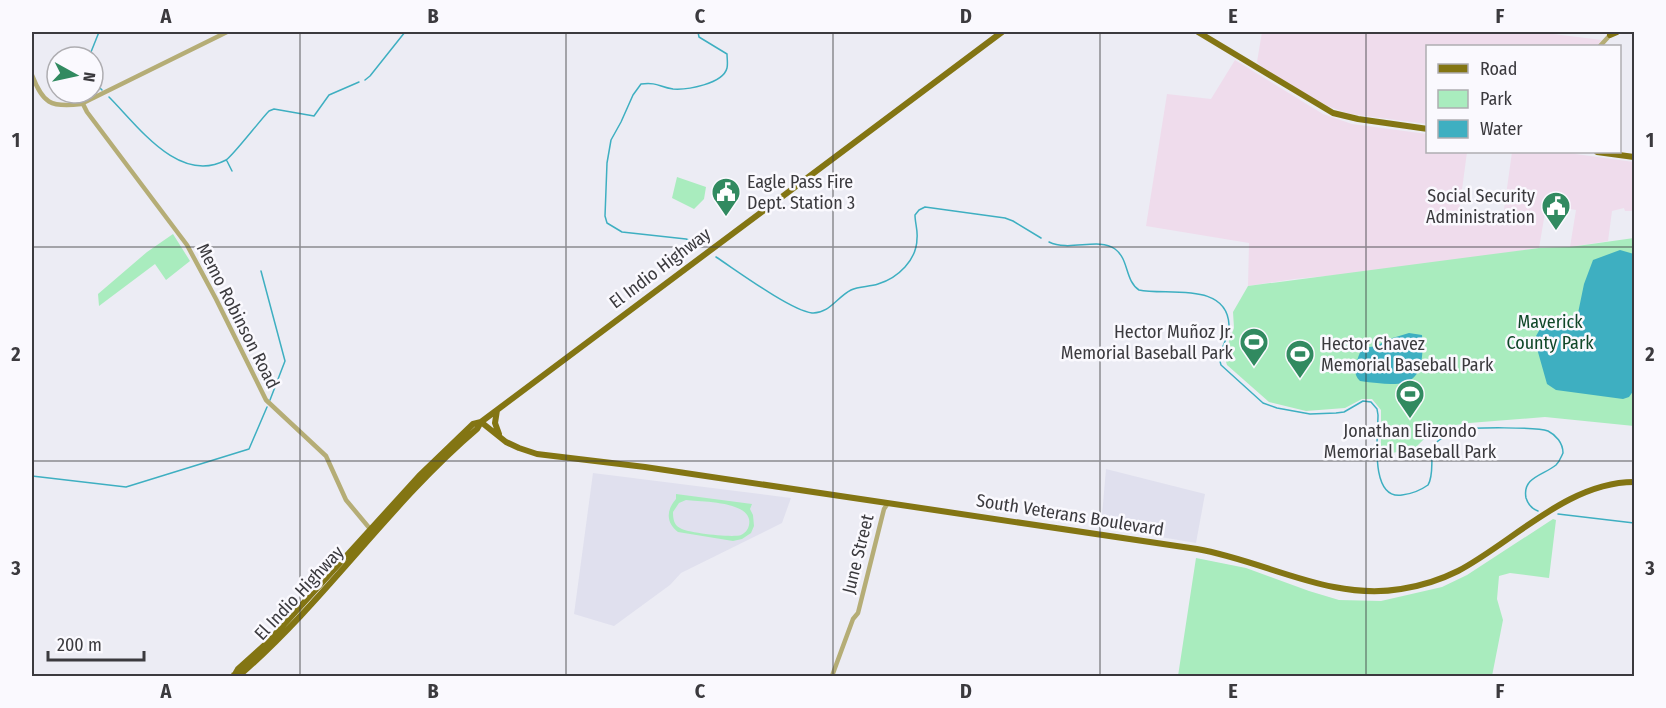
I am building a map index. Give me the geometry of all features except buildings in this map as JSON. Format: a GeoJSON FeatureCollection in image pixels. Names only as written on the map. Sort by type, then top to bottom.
{"type":"FeatureCollection","features":[{"type":"Feature","properties":{"kind":"main road","name":"El Indio Highway"},"geometry":{"type":"LineString","coordinates":[[234,676],[241,674],[283,634],[373,531],[497,409],[1002,32]]}},
{"type":"Feature","properties":{"kind":"main road"},"geometry":{"type":"LineString","coordinates":[[1198,32],[1333,113],[1426,129]]}},
{"type":"Feature","properties":{"kind":"main road"},"geometry":{"type":"LineString","coordinates":[[1611,33],[1617,32]]}},
{"type":"Feature","properties":{"kind":"main road"},"geometry":{"type":"LineString","coordinates":[[1605,153],[1635,157]]}},
{"type":"Feature","properties":{"kind":"main road"},"geometry":{"type":"LineString","coordinates":[[497,409],[495,423],[500,438]]}},
{"type":"Feature","properties":{"kind":"main road","name":"South Veterans Boulevard"},"geometry":{"type":"LineString","coordinates":[[482,422],[500,438],[537,454],[645,467],[1209,551],[1331,587],[1358,591],[1385,592],[1418,586],[1449,575],[1571,499],[1603,487],[1635,482]]}},
{"type":"Feature","properties":{"kind":"street"},"geometry":{"type":"LineString","coordinates":[[105,93],[227,32]]}},
{"type":"Feature","properties":{"kind":"street"},"geometry":{"type":"LineString","coordinates":[[1601,45],[1611,33]]}},
{"type":"Feature","properties":{"kind":"street"},"geometry":{"type":"LineString","coordinates":[[32,75],[45,100]]}},
{"type":"Feature","properties":{"kind":"street","name":"Memo Robinson Road"},"geometry":{"type":"LineString","coordinates":[[84,105],[93,121],[187,245],[266,399],[326,456],[346,500],[373,531]]}},
{"type":"Feature","properties":{"kind":"street","name":"June Street"},"geometry":{"type":"LineString","coordinates":[[832,676],[853,619],[858,613],[884,509],[888,503]]}},
{"type":"Feature","properties":{"kind":"shaded area"},"geometry":{"type":"Polygon","coordinates":[[[1262,32],[1537,32],[1602,40],[1598,45],[1426,45],[1426,124],[1350,114],[1327,106],[1263,68],[1257,62],[1262,32]]]}},
{"type":"Feature","properties":{"kind":"shaded area"},"geometry":{"type":"Polygon","coordinates":[[[1235,60],[1323,114],[1352,124],[1426,134],[1426,153],[1467,153],[1459,212],[1503,217],[1512,153],[1568,153],[1634,162],[1634,211],[1625,211],[1624,208],[1612,211],[1608,241],[1570,247],[1576,210],[1553,206],[1546,207],[1539,248],[1381,271],[1294,279],[1248,286],[1249,243],[1146,226],[1167,94],[1211,99],[1235,60]]]}},
{"type":"Feature","properties":{"kind":"shaded area"},"geometry":{"type":"Polygon","coordinates":[[[1106,469],[1205,494],[1196,543],[1101,527],[1106,469]]]}},
{"type":"Feature","properties":{"kind":"shaded area"},"geometry":{"type":"Polygon","coordinates":[[[593,473],[791,498],[782,523],[681,573],[670,585],[614,626],[574,614],[593,473]]]}},
{"type":"Feature","properties":{"kind":"green space"},"geometry":{"type":"Polygon","coordinates":[[[677,177],[706,187],[704,199],[694,209],[672,198],[677,177]]]}},
{"type":"Feature","properties":{"kind":"green space"},"geometry":{"type":"Polygon","coordinates":[[[173,234],[190,261],[166,280],[155,264],[99,306],[98,294],[147,252],[173,234]]]}},
{"type":"Feature","properties":{"kind":"green space","name":"Maverick County Park"},"geometry":{"type":"Polygon","coordinates":[[[1634,238],[1634,426],[1545,417],[1469,423],[1449,426],[1427,436],[1416,447],[1381,456],[1381,410],[1372,399],[1362,399],[1345,408],[1306,411],[1269,402],[1227,365],[1224,355],[1234,328],[1233,312],[1248,286],[1634,238]]]}},
{"type":"Feature","properties":{"kind":"green space"},"geometry":{"type":"Polygon","coordinates":[[[676,494],[752,504],[750,509],[754,526],[751,533],[742,539],[733,541],[678,532],[669,521],[670,508],[676,499],[676,494]],[[686,500],[679,503],[673,512],[674,522],[684,530],[729,536],[741,535],[748,528],[748,517],[744,511],[725,504],[686,500]]]}},
{"type":"Feature","properties":{"kind":"green space"},"geometry":{"type":"Polygon","coordinates":[[[1553,519],[1556,520],[1549,578],[1510,573],[1499,576],[1497,599],[1503,620],[1492,676],[1178,676],[1196,558],[1246,568],[1339,600],[1381,601],[1442,587],[1467,575],[1553,519]]]}},
{"type":"Feature","properties":{"kind":"water"},"geometry":{"type":"Polygon","coordinates":[[[1620,250],[1634,254],[1634,390],[1629,397],[1623,399],[1556,390],[1547,384],[1536,345],[1536,336],[1540,329],[1571,323],[1577,318],[1584,284],[1593,260],[1620,250]]]}},
{"type":"Feature","properties":{"kind":"water"},"geometry":{"type":"Polygon","coordinates":[[[1409,333],[1422,335],[1422,353],[1416,375],[1400,383],[1360,381],[1355,369],[1362,348],[1377,346],[1386,340],[1409,333]]]}},
{"type":"Feature","properties":{"kind":"waterway"},"geometry":{"type":"LineString","coordinates":[[94,45],[99,32]]}},
{"type":"Feature","properties":{"kind":"waterway"},"geometry":{"type":"LineString","coordinates":[[365,80],[405,32]]}},
{"type":"Feature","properties":{"kind":"waterway"},"geometry":{"type":"LineString","coordinates":[[698,32],[699,37],[727,54],[727,68],[724,74],[712,82],[687,88],[673,89],[655,84],[641,84],[633,95],[611,140],[607,163],[605,216],[607,223],[622,232],[686,239],[703,245]]}},
{"type":"Feature","properties":{"kind":"waterway"},"geometry":{"type":"LineString","coordinates":[[109,97],[161,149],[176,159],[192,165],[209,166],[226,160],[269,111],[274,109],[314,116],[329,95],[359,82]]}},
{"type":"Feature","properties":{"kind":"waterway"},"geometry":{"type":"LineString","coordinates":[[227,161],[232,171]]}},
{"type":"Feature","properties":{"kind":"waterway"},"geometry":{"type":"LineString","coordinates":[[716,257],[791,305],[818,313],[851,290],[878,284],[899,273],[914,254],[917,235],[915,215],[925,207],[1005,218],[1041,238]]}},
{"type":"Feature","properties":{"kind":"waterway"},"geometry":{"type":"LineString","coordinates":[[1049,242],[1066,246],[1092,244],[1108,246],[1115,249],[1123,258],[1131,281],[1139,290],[1193,293],[1207,296],[1218,302],[1226,311],[1229,325],[1220,355],[1221,365],[1263,403],[1310,414],[1344,412],[1363,401],[1371,402],[1377,409],[1378,415],[1377,450],[1380,477],[1384,487],[1391,494],[1409,494],[1428,485],[1435,445],[1440,439],[1454,432],[1490,428],[1548,431],[1558,440],[1563,453],[1556,465],[1535,477],[1527,485],[1526,498],[1532,508],[1538,511]]}},
{"type":"Feature","properties":{"kind":"waterway"},"geometry":{"type":"LineString","coordinates":[[261,271],[285,361],[270,400]]}},
{"type":"Feature","properties":{"kind":"waterway"},"geometry":{"type":"LineString","coordinates":[[32,476],[126,487],[249,449],[267,407]]}},
{"type":"Feature","properties":{"kind":"waterway"},"geometry":{"type":"LineString","coordinates":[[1558,514],[1634,523]]}},
{"type":"Feature","properties":{"kind":"place","name":"Eagle Pass Fire Dept. Station 3"},"geometry":{"type":"Point","coordinates":[726,218]}},
{"type":"Feature","properties":{"kind":"place","name":"Social Security Administration"},"geometry":{"type":"Point","coordinates":[1556,232]}},
{"type":"Feature","properties":{"kind":"place","name":"Hector Muñoz Jr. Memorial Baseball Park"},"geometry":{"type":"Point","coordinates":[1254,368]}},
{"type":"Feature","properties":{"kind":"place","name":"Hector Chavez Memorial Baseball Park"},"geometry":{"type":"Point","coordinates":[1300,380]}},
{"type":"Feature","properties":{"kind":"place","name":"Jonathan Elizondo Memorial Baseball Park"},"geometry":{"type":"Point","coordinates":[1410,420]}}]}
